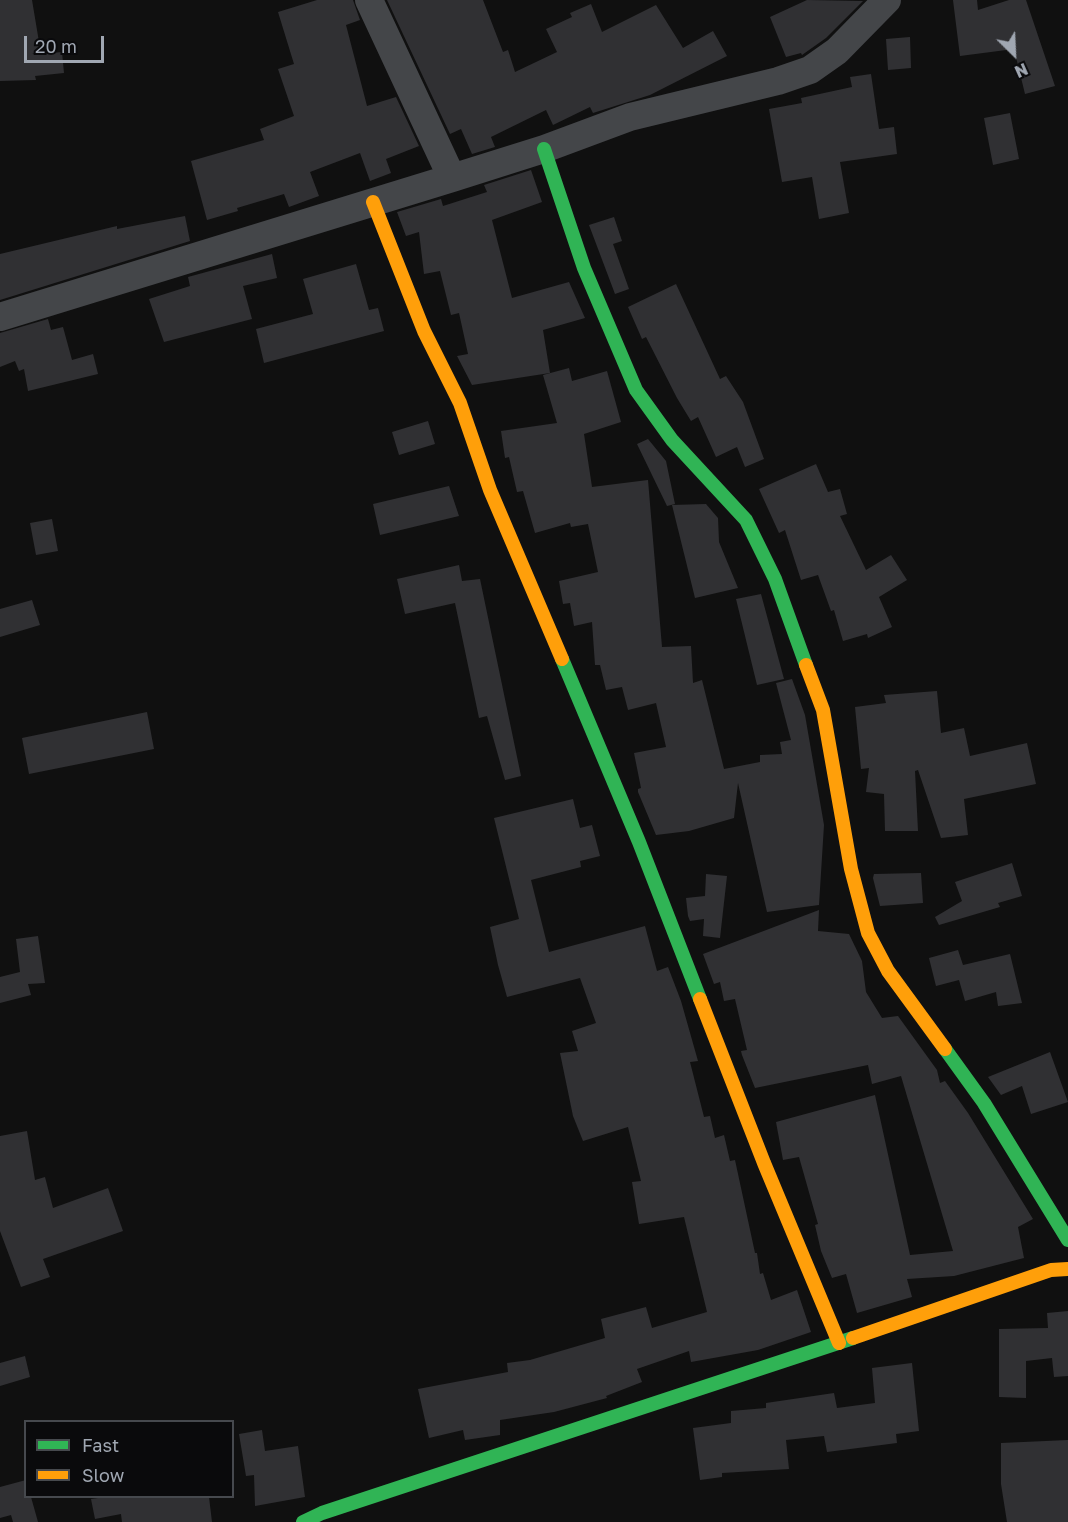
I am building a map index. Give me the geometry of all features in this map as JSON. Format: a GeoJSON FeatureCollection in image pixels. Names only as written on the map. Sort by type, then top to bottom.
{"type":"FeatureCollection","features":[{"type":"Feature","properties":{"kind":"street"},"geometry":{"type":"LineString","coordinates":[[369,0],[452,178]]}},
{"type":"Feature","properties":{"kind":"street"},"geometry":{"type":"LineString","coordinates":[[0,317],[452,178],[630,117],[745,90],[810,70],[844,45],[887,0]]}},
{"type":"Feature","properties":{"kind":"street"},"geometry":{"type":"LineString","coordinates":[[544,148],[584,268],[636,390],[672,440],[746,520],[775,579],[823,710],[851,869],[868,933],[888,971],[984,1103],[1068,1240]]}},
{"type":"Feature","properties":{"kind":"street"},"geometry":{"type":"LineString","coordinates":[[374,202],[424,331],[460,403],[490,490],[639,842],[764,1163],[839,1344]]}},
{"type":"Feature","properties":{"kind":"street"},"geometry":{"type":"LineString","coordinates":[[303,1522],[321,1513],[839,1344],[1051,1270],[1068,1269]]}},
{"type":"Feature","properties":{"kind":"building"},"geometry":{"type":"Polygon","coordinates":[[[0,0],[32,0],[41,54],[62,52],[64,73],[35,76],[36,80],[0,81],[0,0]]]}},
{"type":"Feature","properties":{"kind":"building"},"geometry":{"type":"Polygon","coordinates":[[[317,0],[353,0],[360,20],[346,25],[367,106],[396,97],[419,146],[386,159],[391,173],[370,181],[360,153],[310,172],[319,196],[289,207],[284,194],[207,220],[191,161],[264,140],[260,129],[294,116],[278,69],[294,64],[278,12],[317,0]]]}},
{"type":"Feature","properties":{"kind":"building"},"geometry":{"type":"Polygon","coordinates":[[[387,0],[483,0],[503,52],[508,50],[515,72],[557,52],[546,29],[572,17],[570,13],[591,4],[602,32],[656,5],[683,48],[713,31],[727,56],[650,95],[593,113],[590,107],[553,125],[546,110],[491,137],[495,147],[472,154],[461,129],[450,134],[387,0]]]}},
{"type":"Feature","properties":{"kind":"building"},"geometry":{"type":"Polygon","coordinates":[[[807,0],[863,1],[826,38],[802,55],[801,53],[786,57],[770,17],[807,0]]]}},
{"type":"Feature","properties":{"kind":"building"},"geometry":{"type":"Polygon","coordinates":[[[953,0],[977,0],[978,10],[1009,0],[1026,0],[1055,86],[1025,94],[1014,49],[960,56],[953,0]]]}},
{"type":"Feature","properties":{"kind":"building"},"geometry":{"type":"Polygon","coordinates":[[[910,37],[911,68],[888,70],[886,39],[910,37]]]}},
{"type":"Feature","properties":{"kind":"building"},"geometry":{"type":"Polygon","coordinates":[[[871,74],[879,129],[894,127],[897,154],[840,162],[849,213],[819,219],[812,177],[782,182],[769,109],[802,103],[801,98],[852,87],[850,77],[871,74]]]}},
{"type":"Feature","properties":{"kind":"building"},"geometry":{"type":"Polygon","coordinates":[[[1010,113],[1019,159],[993,165],[984,118],[1010,113]]]}},
{"type":"Feature","properties":{"kind":"building"},"geometry":{"type":"Polygon","coordinates":[[[531,170],[542,202],[492,220],[512,298],[569,282],[585,318],[543,330],[550,373],[472,385],[457,356],[468,354],[459,313],[451,315],[440,271],[424,274],[419,232],[406,236],[397,212],[441,199],[443,206],[487,192],[484,185],[531,170]]]}},
{"type":"Feature","properties":{"kind":"building"},"geometry":{"type":"Polygon","coordinates":[[[185,216],[190,241],[0,300],[0,254],[117,226],[117,229],[185,216]]]}},
{"type":"Feature","properties":{"kind":"building"},"geometry":{"type":"Polygon","coordinates":[[[614,217],[622,241],[613,244],[629,289],[615,294],[589,225],[614,217]]]}},
{"type":"Feature","properties":{"kind":"building"},"geometry":{"type":"Polygon","coordinates":[[[272,254],[277,278],[243,286],[252,319],[164,342],[149,299],[190,286],[188,277],[272,254]]]}},
{"type":"Feature","properties":{"kind":"building"},"geometry":{"type":"Polygon","coordinates":[[[356,264],[369,310],[378,308],[384,331],[264,363],[256,329],[313,314],[303,279],[356,264]]]}},
{"type":"Feature","properties":{"kind":"building"},"geometry":{"type":"Polygon","coordinates":[[[676,284],[720,379],[726,376],[743,402],[764,459],[745,467],[737,447],[716,457],[698,417],[691,421],[646,337],[642,339],[628,307],[676,284]]]}},
{"type":"Feature","properties":{"kind":"building"},"geometry":{"type":"Polygon","coordinates":[[[48,319],[51,330],[63,327],[72,360],[93,354],[98,374],[28,391],[24,369],[19,371],[15,361],[0,367],[0,333],[48,319]]]}},
{"type":"Feature","properties":{"kind":"building"},"geometry":{"type":"Polygon","coordinates":[[[569,368],[572,381],[607,371],[621,422],[584,434],[592,487],[648,480],[662,647],[691,646],[693,683],[702,680],[724,769],[760,762],[760,755],[782,754],[780,742],[791,740],[776,683],[792,679],[805,715],[824,825],[819,905],[767,912],[738,783],[734,818],[689,831],[656,835],[638,792],[641,788],[634,753],[666,747],[656,703],[628,710],[622,687],[606,690],[600,665],[595,665],[592,622],[574,626],[570,603],[563,604],[559,581],[598,572],[588,524],[571,527],[570,523],[535,533],[523,491],[517,492],[509,457],[505,458],[501,431],[557,423],[543,375],[569,368]]]}},
{"type":"Feature","properties":{"kind":"building"},"geometry":{"type":"Polygon","coordinates":[[[428,421],[435,444],[399,455],[392,432],[428,421]]]}},
{"type":"Feature","properties":{"kind":"building"},"geometry":{"type":"Polygon","coordinates":[[[648,439],[666,461],[675,504],[667,506],[637,444],[648,439]]]}},
{"type":"Feature","properties":{"kind":"building"},"geometry":{"type":"Polygon","coordinates":[[[816,464],[828,492],[840,489],[847,514],[840,516],[866,570],[891,555],[907,580],[879,597],[892,627],[868,638],[867,634],[843,641],[834,610],[831,611],[818,575],[801,580],[785,530],[779,533],[759,489],[816,464]]]}},
{"type":"Feature","properties":{"kind":"building"},"geometry":{"type":"Polygon","coordinates":[[[449,486],[459,516],[380,535],[373,504],[449,486]]]}},
{"type":"Feature","properties":{"kind":"building"},"geometry":{"type":"Polygon","coordinates":[[[706,504],[718,518],[719,542],[738,588],[695,598],[672,505],[706,504]]]}},
{"type":"Feature","properties":{"kind":"building"},"geometry":{"type":"Polygon","coordinates":[[[52,519],[58,551],[36,555],[30,523],[52,519]]]}},
{"type":"Feature","properties":{"kind":"building"},"geometry":{"type":"Polygon","coordinates":[[[459,565],[462,581],[480,579],[521,776],[505,780],[487,716],[479,718],[455,603],[405,614],[397,579],[459,565]]]}},
{"type":"Feature","properties":{"kind":"building"},"geometry":{"type":"Polygon","coordinates":[[[761,594],[784,679],[757,685],[736,599],[761,594]]]}},
{"type":"Feature","properties":{"kind":"building"},"geometry":{"type":"Polygon","coordinates":[[[32,600],[40,625],[0,637],[0,609],[32,600]]]}},
{"type":"Feature","properties":{"kind":"building"},"geometry":{"type":"Polygon","coordinates":[[[937,691],[941,733],[964,728],[970,756],[1027,743],[1036,784],[964,799],[968,835],[941,838],[918,770],[915,771],[918,831],[885,831],[884,794],[866,792],[869,768],[861,769],[855,707],[886,703],[884,695],[937,691]]]}},
{"type":"Feature","properties":{"kind":"building"},"geometry":{"type":"Polygon","coordinates":[[[147,712],[154,749],[29,774],[22,738],[147,712]]]}},
{"type":"Feature","properties":{"kind":"building"},"geometry":{"type":"Polygon","coordinates":[[[573,799],[580,828],[592,825],[600,856],[580,861],[581,867],[531,880],[549,952],[645,926],[657,971],[668,967],[681,1001],[698,1061],[690,1062],[704,1117],[710,1116],[715,1138],[724,1135],[730,1161],[735,1160],[760,1274],[763,1273],[771,1300],[797,1290],[811,1332],[758,1350],[691,1362],[689,1351],[637,1369],[642,1382],[606,1396],[607,1398],[554,1412],[500,1420],[500,1435],[465,1440],[463,1430],[429,1438],[418,1389],[508,1372],[507,1363],[530,1360],[605,1338],[601,1319],[646,1307],[652,1328],[707,1312],[684,1217],[639,1224],[632,1182],[641,1181],[628,1127],[583,1141],[573,1116],[560,1053],[578,1051],[572,1031],[596,1023],[580,978],[507,997],[498,965],[490,927],[519,919],[494,818],[573,799]]]}},
{"type":"Feature","properties":{"kind":"building"},"geometry":{"type":"Polygon","coordinates":[[[1012,863],[1022,896],[998,903],[1000,907],[939,925],[935,917],[962,901],[955,882],[1012,863]]]}},
{"type":"Feature","properties":{"kind":"building"},"geometry":{"type":"Polygon","coordinates":[[[921,873],[923,903],[880,906],[874,874],[921,873]]]}},
{"type":"Feature","properties":{"kind":"building"},"geometry":{"type":"Polygon","coordinates":[[[706,874],[727,876],[720,938],[703,936],[704,919],[690,921],[688,916],[686,898],[705,896],[706,874]]]}},
{"type":"Feature","properties":{"kind":"building"},"geometry":{"type":"Polygon","coordinates":[[[819,910],[818,931],[849,934],[862,961],[866,992],[882,1018],[898,1016],[937,1070],[940,1083],[945,1081],[968,1113],[1033,1219],[1018,1227],[1024,1258],[954,1276],[907,1279],[912,1297],[857,1313],[846,1274],[832,1278],[821,1251],[815,1225],[818,1224],[799,1157],[783,1160],[776,1122],[875,1095],[910,1255],[953,1251],[901,1076],[872,1084],[868,1065],[755,1088],[741,1051],[747,1050],[735,999],[724,1001],[720,982],[714,984],[703,954],[819,910]]]}},
{"type":"Feature","properties":{"kind":"building"},"geometry":{"type":"Polygon","coordinates":[[[38,936],[45,983],[28,984],[31,995],[0,1003],[0,977],[20,972],[16,939],[38,936]]]}},
{"type":"Feature","properties":{"kind":"building"},"geometry":{"type":"Polygon","coordinates":[[[958,950],[963,965],[1010,954],[1022,1003],[998,1006],[996,992],[965,1001],[959,980],[936,986],[929,958],[958,950]]]}},
{"type":"Feature","properties":{"kind":"building"},"geometry":{"type":"Polygon","coordinates":[[[1050,1052],[1068,1102],[1031,1114],[1022,1086],[1001,1095],[988,1077],[1050,1052]]]}},
{"type":"Feature","properties":{"kind":"building"},"geometry":{"type":"Polygon","coordinates":[[[27,1131],[35,1180],[45,1177],[53,1208],[108,1188],[123,1231],[43,1259],[50,1277],[21,1287],[0,1231],[0,1136],[27,1131]]]}},
{"type":"Feature","properties":{"kind":"building"},"geometry":{"type":"Polygon","coordinates":[[[1068,1311],[1068,1376],[1054,1377],[1052,1358],[1026,1361],[1026,1398],[999,1397],[999,1329],[1048,1328],[1047,1313],[1068,1311]]]}},
{"type":"Feature","properties":{"kind":"building"},"geometry":{"type":"Polygon","coordinates":[[[25,1356],[30,1377],[0,1386],[0,1363],[25,1356]]]}},
{"type":"Feature","properties":{"kind":"building"},"geometry":{"type":"Polygon","coordinates":[[[912,1363],[919,1431],[896,1434],[897,1443],[827,1452],[824,1436],[786,1440],[789,1469],[722,1473],[722,1477],[700,1480],[693,1428],[731,1423],[731,1411],[766,1408],[766,1403],[834,1393],[837,1408],[875,1403],[872,1368],[912,1363]]]}},
{"type":"Feature","properties":{"kind":"building"},"geometry":{"type":"Polygon","coordinates":[[[262,1430],[265,1451],[298,1446],[305,1497],[255,1506],[254,1475],[246,1476],[239,1434],[262,1430]]]}},
{"type":"Feature","properties":{"kind":"building"},"geometry":{"type":"Polygon","coordinates":[[[1068,1440],[1068,1522],[1007,1522],[1001,1484],[1001,1443],[1068,1440]]]}},
{"type":"Feature","properties":{"kind":"building"},"geometry":{"type":"Polygon","coordinates":[[[24,1481],[24,1498],[31,1498],[38,1522],[13,1522],[11,1515],[0,1518],[0,1487],[24,1481]]]}},
{"type":"Feature","properties":{"kind":"building"},"geometry":{"type":"Polygon","coordinates":[[[209,1498],[212,1522],[122,1522],[121,1514],[95,1519],[91,1499],[209,1498]]]}},
{"type":"Feature","properties":{"kind":"traffic: fast"},"geometry":{"type":"LineString","coordinates":[[544,149],[584,268],[636,390],[672,440],[746,520],[775,579],[806,665]]}},
{"type":"Feature","properties":{"kind":"traffic: fast"},"geometry":{"type":"LineString","coordinates":[[562,659],[639,842],[700,999]]}},
{"type":"Feature","properties":{"kind":"traffic: fast"},"geometry":{"type":"LineString","coordinates":[[945,1049],[984,1103],[1068,1240]]}},
{"type":"Feature","properties":{"kind":"traffic: fast"},"geometry":{"type":"LineString","coordinates":[[303,1522],[322,1513],[853,1338]]}},
{"type":"Feature","properties":{"kind":"traffic: slow"},"geometry":{"type":"LineString","coordinates":[[373,202],[424,331],[460,403],[490,490],[562,659]]}},
{"type":"Feature","properties":{"kind":"traffic: slow"},"geometry":{"type":"LineString","coordinates":[[806,665],[823,710],[851,869],[868,933],[888,971],[945,1049]]}},
{"type":"Feature","properties":{"kind":"traffic: slow"},"geometry":{"type":"LineString","coordinates":[[700,999],[764,1163],[839,1343]]}},
{"type":"Feature","properties":{"kind":"traffic: slow"},"geometry":{"type":"LineString","coordinates":[[853,1338],[1051,1270],[1068,1269]]}}]}
